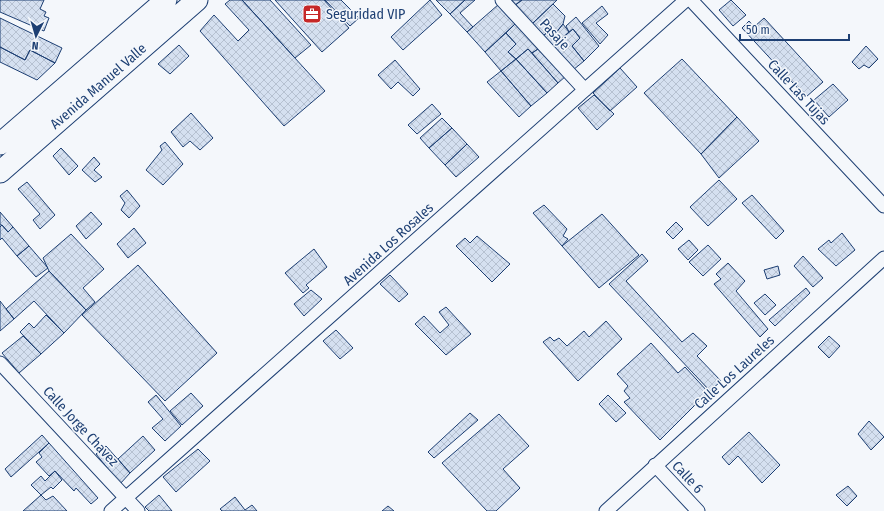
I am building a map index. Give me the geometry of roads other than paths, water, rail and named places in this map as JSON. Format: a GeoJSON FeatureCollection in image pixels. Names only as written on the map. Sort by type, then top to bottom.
{"type":"FeatureCollection","features":[{"type":"Feature","properties":{"kind":"main road","name":"Avenida Manuel Valle"},"geometry":{"type":"LineString","coordinates":[[0,144],[166,0]]}},
{"type":"Feature","properties":{"kind":"main road","name":"Avenida Manuel Valle"},"geometry":{"type":"LineString","coordinates":[[0,172],[197,0]]}},
{"type":"Feature","properties":{"kind":"street","name":"Pasaje"},"geometry":{"type":"LineString","coordinates":[[502,0],[585,90]]}},
{"type":"Feature","properties":{"kind":"street","name":"Avenida Los Rosales"},"geometry":{"type":"LineString","coordinates":[[111,511],[686,0]]}},
{"type":"Feature","properties":{"kind":"street","name":"Calle Las Tujas"},"geometry":{"type":"LineString","coordinates":[[691,0],[884,206]]}},
{"type":"Feature","properties":{"kind":"street","name":"Calle Los Laureles"},"geometry":{"type":"LineString","coordinates":[[606,511],[884,258]]}},
{"type":"Feature","properties":{"kind":"street","name":"Calle Jorge Chavez"},"geometry":{"type":"LineString","coordinates":[[0,363],[138,511]]}},
{"type":"Feature","properties":{"kind":"street","name":"Calle 6"},"geometry":{"type":"LineString","coordinates":[[655,465],[698,511]]}},
{"type":"Feature","properties":{"kind":"place","name":"Seguridad VIP"},"geometry":{"type":"Point","coordinates":[312,14]}}]}
